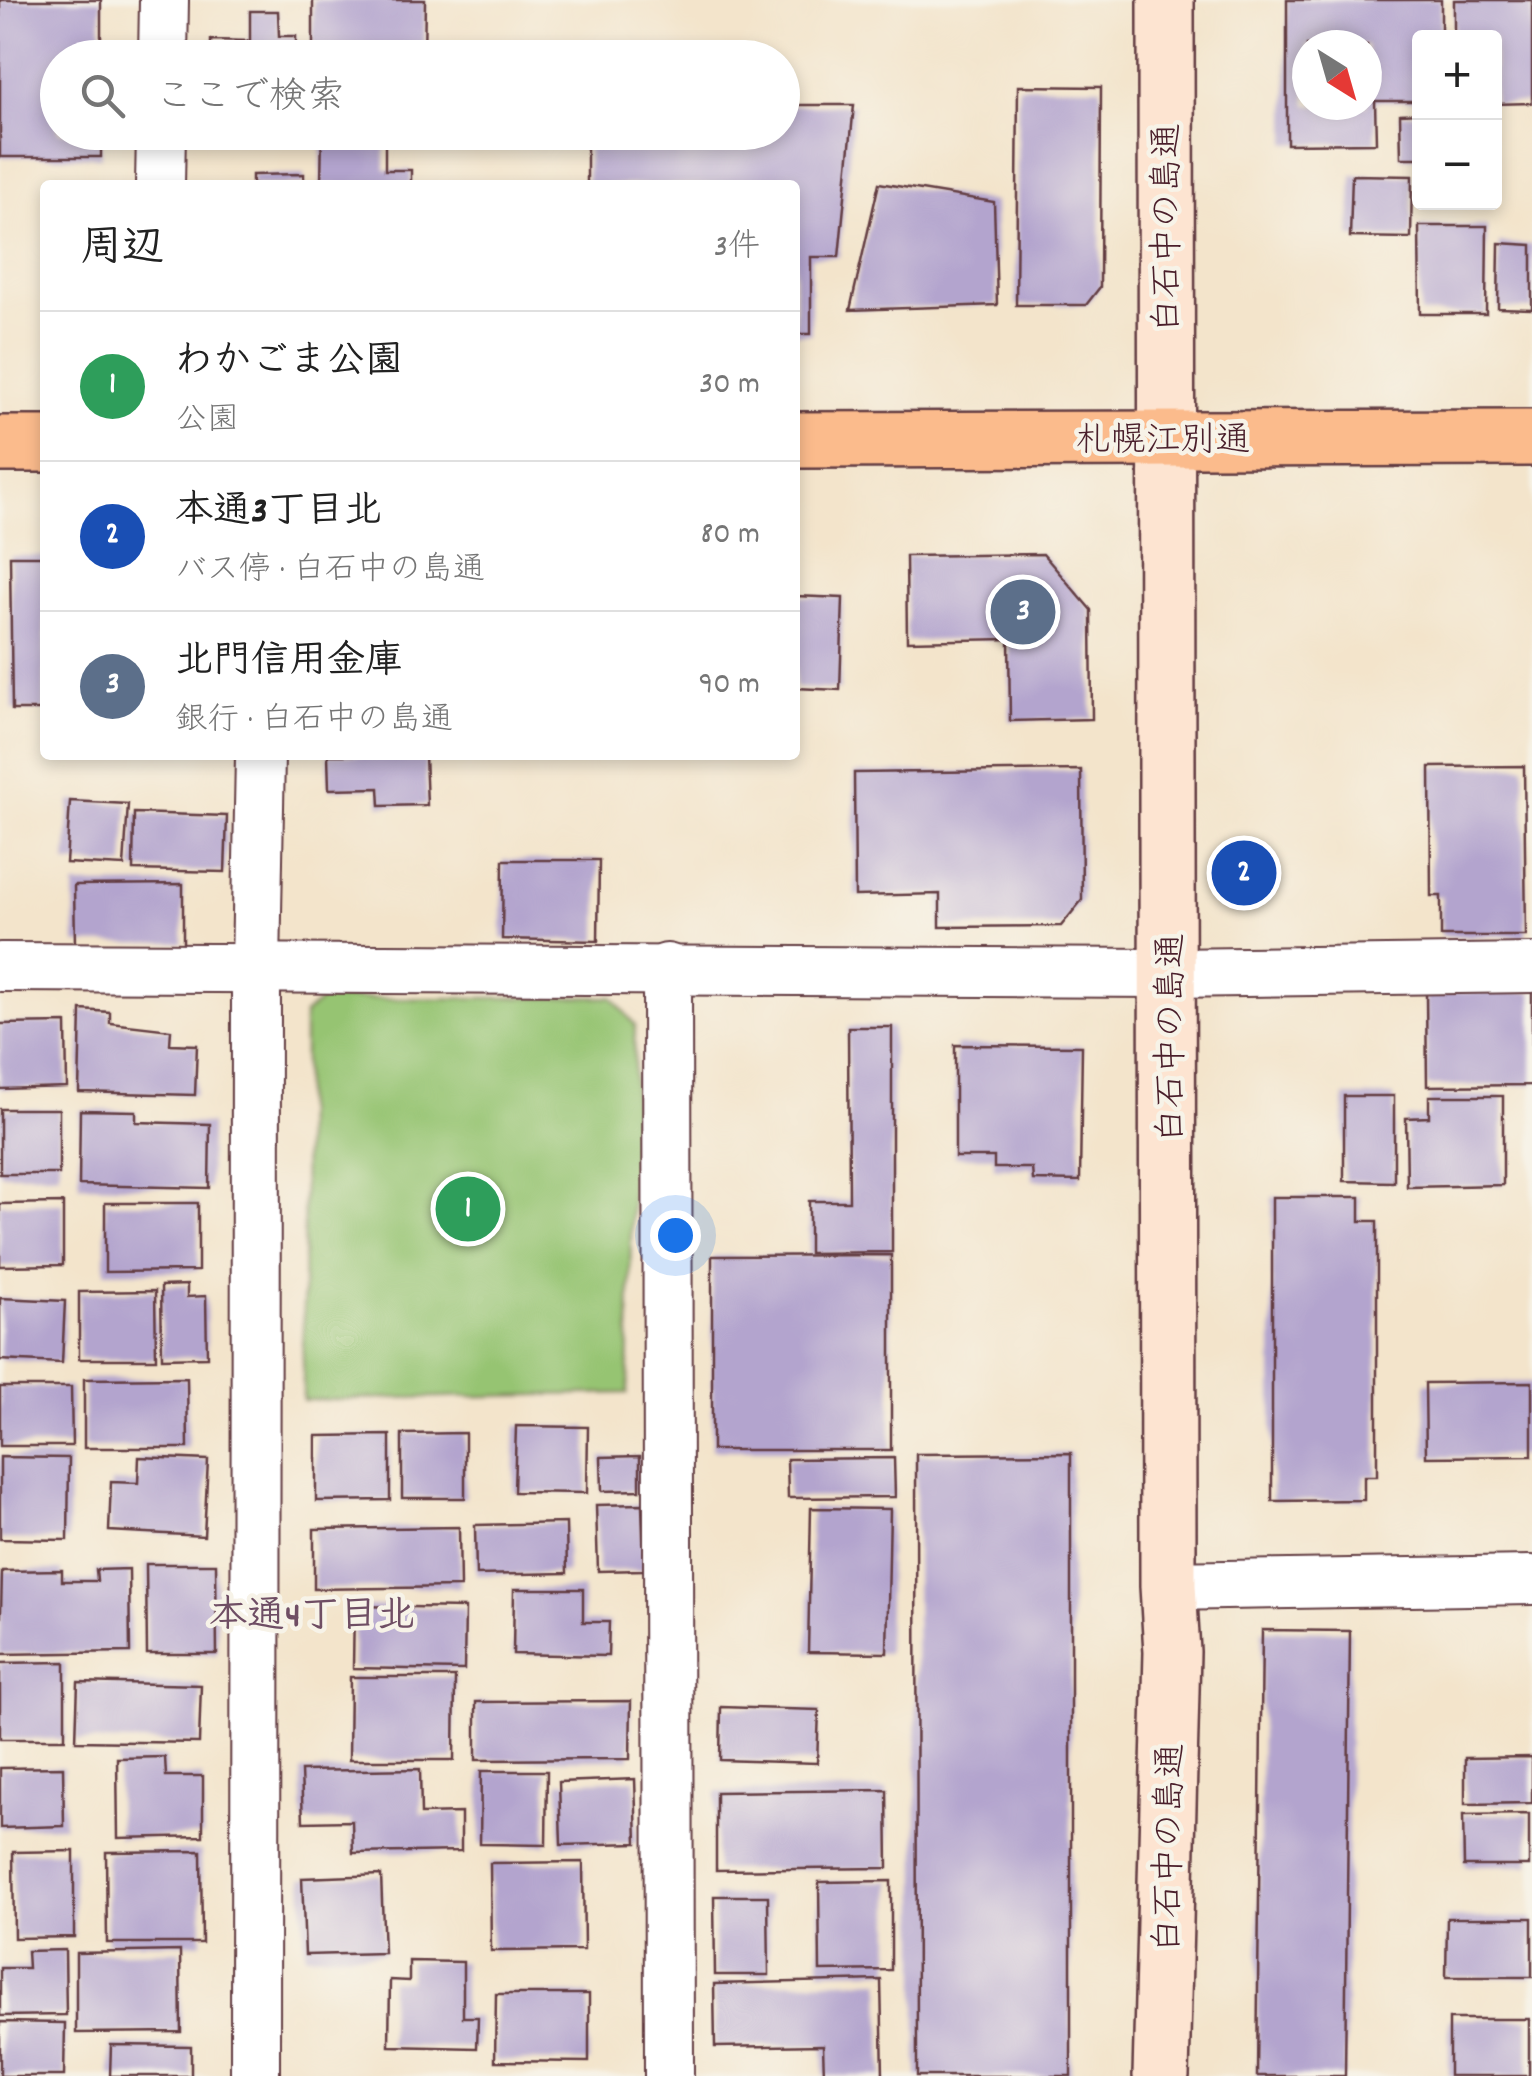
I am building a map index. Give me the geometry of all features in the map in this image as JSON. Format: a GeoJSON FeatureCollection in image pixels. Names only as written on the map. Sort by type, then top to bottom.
{"type":"FeatureCollection","features":[{"type":"Feature","properties":{"kind":"highway","name":"札幌江別通"},"geometry":{"type":"LineString","coordinates":[[800,440],[1532,438]]}},
{"type":"Feature","properties":{"kind":"highway"},"geometry":{"type":"LineString","coordinates":[[0,444],[40,444]]}},
{"type":"Feature","properties":{"kind":"street"},"geometry":{"type":"LineString","coordinates":[[163,40],[164,0]]}},
{"type":"Feature","properties":{"kind":"street","name":"白石中の島通"},"geometry":{"type":"LineString","coordinates":[[1161,2076],[1172,1652],[1168,1586],[1166,0]]}},
{"type":"Feature","properties":{"kind":"street"},"geometry":{"type":"LineString","coordinates":[[160,180],[161,150]]}},
{"type":"Feature","properties":{"kind":"street"},"geometry":{"type":"LineString","coordinates":[[255,2076],[256,967],[260,760]]}},
{"type":"Feature","properties":{"kind":"street"},"geometry":{"type":"LineString","coordinates":[[0,967],[1169,973],[1532,968]]}},
{"type":"Feature","properties":{"kind":"street"},"geometry":{"type":"LineString","coordinates":[[668,968],[669,2076]]}},
{"type":"Feature","properties":{"kind":"street"},"geometry":{"type":"LineString","coordinates":[[1168,1586],[1532,1580]]}},
{"type":"Feature","properties":{"kind":"green space"},"geometry":{"type":"Polygon","coordinates":[[[612,997],[635,1025],[628,1393],[303,1400],[304,1014],[323,999],[612,997]]]}},
{"type":"Feature","properties":{"kind":"building"},"geometry":{"type":"Polygon","coordinates":[[[0,0],[101,0],[101,40],[40,40],[40,150],[101,150],[101,157],[0,157],[0,0]]]}},
{"type":"Feature","properties":{"kind":"building"},"geometry":{"type":"Polygon","coordinates":[[[313,0],[425,0],[424,40],[313,40],[313,0]]]}},
{"type":"Feature","properties":{"kind":"building"},"geometry":{"type":"Polygon","coordinates":[[[1287,0],[1441,0],[1441,30],[1412,30],[1412,101],[1382,101],[1382,30],[1292,30],[1292,120],[1375,120],[1376,143],[1287,144],[1287,0]]]}},
{"type":"Feature","properties":{"kind":"building"},"geometry":{"type":"Polygon","coordinates":[[[1454,0],[1532,0],[1532,103],[1502,104],[1502,30],[1454,30],[1454,0]]]}},
{"type":"Feature","properties":{"kind":"building"},"geometry":{"type":"Polygon","coordinates":[[[250,11],[278,11],[279,36],[296,36],[296,40],[250,40],[250,11]]]}},
{"type":"Feature","properties":{"kind":"building"},"geometry":{"type":"Polygon","coordinates":[[[1018,86],[1101,87],[1100,287],[1086,305],[1016,305],[1018,86]]]}},
{"type":"Feature","properties":{"kind":"building"},"geometry":{"type":"Polygon","coordinates":[[[800,105],[854,105],[839,257],[811,257],[811,334],[800,334],[800,180],[587,180],[587,150],[800,150],[800,105]]]}},
{"type":"Feature","properties":{"kind":"building"},"geometry":{"type":"Polygon","coordinates":[[[1412,113],[1412,158],[1401,158],[1400,114],[1412,113]]]}},
{"type":"Feature","properties":{"kind":"building"},"geometry":{"type":"Polygon","coordinates":[[[322,150],[385,150],[385,170],[411,170],[411,180],[321,180],[322,150]]]}},
{"type":"Feature","properties":{"kind":"building"},"geometry":{"type":"Polygon","coordinates":[[[304,174],[304,180],[252,180],[252,175],[304,174]]]}},
{"type":"Feature","properties":{"kind":"building"},"geometry":{"type":"Polygon","coordinates":[[[1352,175],[1412,176],[1411,238],[1350,237],[1352,175]]]}},
{"type":"Feature","properties":{"kind":"building"},"geometry":{"type":"Polygon","coordinates":[[[879,183],[994,202],[997,305],[850,310],[879,183]]]}},
{"type":"Feature","properties":{"kind":"building"},"geometry":{"type":"Polygon","coordinates":[[[1419,226],[1487,226],[1486,314],[1420,314],[1419,226]]]}},
{"type":"Feature","properties":{"kind":"building"},"geometry":{"type":"Polygon","coordinates":[[[1499,243],[1532,245],[1532,309],[1498,308],[1499,243]]]}},
{"type":"Feature","properties":{"kind":"building"},"geometry":{"type":"Polygon","coordinates":[[[1043,554],[1091,610],[1092,719],[1010,721],[1009,639],[907,641],[906,556],[1043,554]]]}},
{"type":"Feature","properties":{"kind":"building"},"geometry":{"type":"Polygon","coordinates":[[[10,556],[40,556],[40,710],[12,710],[10,556]]]}},
{"type":"Feature","properties":{"kind":"building"},"geometry":{"type":"Polygon","coordinates":[[[800,596],[843,598],[840,690],[800,688],[800,596]]]}},
{"type":"Feature","properties":{"kind":"building"},"geometry":{"type":"Polygon","coordinates":[[[328,760],[425,760],[427,805],[380,806],[379,788],[329,789],[328,760]]]}},
{"type":"Feature","properties":{"kind":"building"},"geometry":{"type":"Polygon","coordinates":[[[1524,766],[1526,936],[1441,936],[1441,896],[1431,896],[1430,767],[1524,766]]]}},
{"type":"Feature","properties":{"kind":"building"},"geometry":{"type":"Polygon","coordinates":[[[1081,770],[1082,900],[1061,926],[940,927],[940,894],[855,896],[854,773],[1081,770]]]}},
{"type":"Feature","properties":{"kind":"building"},"geometry":{"type":"Polygon","coordinates":[[[70,801],[128,804],[124,866],[66,863],[70,801]]]}},
{"type":"Feature","properties":{"kind":"building"},"geometry":{"type":"Polygon","coordinates":[[[134,813],[227,816],[225,872],[133,870],[134,813]]]}},
{"type":"Feature","properties":{"kind":"building"},"geometry":{"type":"Polygon","coordinates":[[[503,860],[599,860],[598,941],[502,939],[503,860]]]}},
{"type":"Feature","properties":{"kind":"building"},"geometry":{"type":"Polygon","coordinates":[[[183,884],[183,943],[75,944],[74,885],[183,884]]]}},
{"type":"Feature","properties":{"kind":"building"},"geometry":{"type":"Polygon","coordinates":[[[1532,992],[1532,1085],[1427,1086],[1426,993],[1532,992]]]}},
{"type":"Feature","properties":{"kind":"building"},"geometry":{"type":"Polygon","coordinates":[[[81,1010],[110,1012],[110,1023],[171,1030],[170,1044],[197,1045],[195,1095],[79,1092],[81,1010]]]}},
{"type":"Feature","properties":{"kind":"building"},"geometry":{"type":"Polygon","coordinates":[[[66,1023],[67,1087],[0,1089],[0,1024],[66,1023]]]}},
{"type":"Feature","properties":{"kind":"building"},"geometry":{"type":"Polygon","coordinates":[[[848,1027],[892,1027],[892,1252],[809,1253],[809,1201],[849,1201],[848,1027]]]}},
{"type":"Feature","properties":{"kind":"building"},"geometry":{"type":"Polygon","coordinates":[[[955,1045],[1082,1046],[1080,1181],[1033,1180],[1032,1168],[994,1168],[994,1157],[955,1157],[955,1045]]]}},
{"type":"Feature","properties":{"kind":"building"},"geometry":{"type":"Polygon","coordinates":[[[1344,1096],[1394,1096],[1394,1182],[1344,1181],[1344,1096]]]}},
{"type":"Feature","properties":{"kind":"building"},"geometry":{"type":"Polygon","coordinates":[[[1429,1096],[1503,1096],[1503,1185],[1407,1187],[1406,1118],[1429,1117],[1429,1096]]]}},
{"type":"Feature","properties":{"kind":"building"},"geometry":{"type":"Polygon","coordinates":[[[0,1109],[59,1109],[59,1174],[0,1174],[0,1109]]]}},
{"type":"Feature","properties":{"kind":"building"},"geometry":{"type":"Polygon","coordinates":[[[80,1110],[136,1111],[136,1122],[210,1124],[209,1188],[79,1185],[80,1110]]]}},
{"type":"Feature","properties":{"kind":"building"},"geometry":{"type":"Polygon","coordinates":[[[1272,1197],[1360,1197],[1360,1221],[1377,1221],[1377,1476],[1364,1476],[1364,1500],[1272,1501],[1272,1197]]]}},
{"type":"Feature","properties":{"kind":"building"},"geometry":{"type":"Polygon","coordinates":[[[63,1203],[63,1265],[0,1266],[0,1204],[63,1203]]]}},
{"type":"Feature","properties":{"kind":"building"},"geometry":{"type":"Polygon","coordinates":[[[105,1203],[198,1203],[198,1271],[105,1272],[105,1203]]]}},
{"type":"Feature","properties":{"kind":"building"},"geometry":{"type":"Polygon","coordinates":[[[891,1255],[891,1450],[712,1450],[712,1256],[891,1255]]]}},
{"type":"Feature","properties":{"kind":"building"},"geometry":{"type":"Polygon","coordinates":[[[187,1285],[187,1297],[206,1296],[207,1357],[162,1358],[161,1286],[187,1285]]]}},
{"type":"Feature","properties":{"kind":"building"},"geometry":{"type":"Polygon","coordinates":[[[155,1291],[156,1359],[79,1359],[79,1292],[155,1291]]]}},
{"type":"Feature","properties":{"kind":"building"},"geometry":{"type":"Polygon","coordinates":[[[0,1298],[65,1301],[62,1363],[0,1360],[0,1298]]]}},
{"type":"Feature","properties":{"kind":"building"},"geometry":{"type":"Polygon","coordinates":[[[187,1378],[188,1448],[84,1448],[84,1379],[187,1378]]]}},
{"type":"Feature","properties":{"kind":"building"},"geometry":{"type":"Polygon","coordinates":[[[1532,1382],[1532,1456],[1426,1457],[1425,1383],[1532,1382]]]}},
{"type":"Feature","properties":{"kind":"building"},"geometry":{"type":"Polygon","coordinates":[[[0,1387],[71,1387],[72,1446],[0,1446],[0,1387]]]}},
{"type":"Feature","properties":{"kind":"building"},"geometry":{"type":"Polygon","coordinates":[[[516,1426],[588,1427],[587,1493],[514,1492],[516,1426]]]}},
{"type":"Feature","properties":{"kind":"building"},"geometry":{"type":"Polygon","coordinates":[[[465,1433],[465,1498],[402,1498],[402,1434],[465,1433]]]}},
{"type":"Feature","properties":{"kind":"building"},"geometry":{"type":"Polygon","coordinates":[[[390,1435],[390,1500],[316,1501],[316,1436],[390,1435]]]}},
{"type":"Feature","properties":{"kind":"building"},"geometry":{"type":"Polygon","coordinates":[[[1071,1453],[1071,2076],[917,2076],[916,1454],[1071,1453]]]}},
{"type":"Feature","properties":{"kind":"building"},"geometry":{"type":"Polygon","coordinates":[[[640,1456],[640,1490],[602,1491],[601,1457],[640,1456]]]}},
{"type":"Feature","properties":{"kind":"building"},"geometry":{"type":"Polygon","coordinates":[[[0,1457],[69,1458],[68,1540],[0,1539],[0,1457]]]}},
{"type":"Feature","properties":{"kind":"building"},"geometry":{"type":"Polygon","coordinates":[[[139,1457],[208,1460],[204,1536],[109,1531],[111,1482],[138,1483],[139,1457]]]}},
{"type":"Feature","properties":{"kind":"building"},"geometry":{"type":"Polygon","coordinates":[[[894,1458],[895,1497],[788,1498],[787,1459],[894,1458]]]}},
{"type":"Feature","properties":{"kind":"building"},"geometry":{"type":"Polygon","coordinates":[[[642,1504],[644,1570],[598,1571],[596,1505],[642,1504]]]}},
{"type":"Feature","properties":{"kind":"building"},"geometry":{"type":"Polygon","coordinates":[[[811,1508],[890,1509],[887,1653],[808,1652],[811,1508]]]}},
{"type":"Feature","properties":{"kind":"building"},"geometry":{"type":"Polygon","coordinates":[[[566,1523],[567,1573],[476,1575],[475,1525],[566,1523]]]}},
{"type":"Feature","properties":{"kind":"building"},"geometry":{"type":"Polygon","coordinates":[[[459,1527],[460,1587],[314,1589],[314,1529],[459,1527]]]}},
{"type":"Feature","properties":{"kind":"building"},"geometry":{"type":"Polygon","coordinates":[[[146,1564],[216,1564],[217,1654],[147,1654],[146,1564]]]}},
{"type":"Feature","properties":{"kind":"building"},"geometry":{"type":"Polygon","coordinates":[[[129,1569],[130,1652],[0,1654],[2,1571],[62,1570],[62,1581],[97,1581],[96,1570],[129,1569]]]}},
{"type":"Feature","properties":{"kind":"building"},"geometry":{"type":"Polygon","coordinates":[[[514,1589],[583,1589],[583,1622],[609,1622],[608,1656],[513,1654],[514,1589]]]}},
{"type":"Feature","properties":{"kind":"building"},"geometry":{"type":"Polygon","coordinates":[[[354,1606],[465,1608],[464,1670],[353,1668],[354,1606]]]}},
{"type":"Feature","properties":{"kind":"building"},"geometry":{"type":"Polygon","coordinates":[[[1262,1630],[1350,1631],[1345,2076],[1257,2076],[1262,1630]]]}},
{"type":"Feature","properties":{"kind":"building"},"geometry":{"type":"Polygon","coordinates":[[[65,1662],[65,1739],[0,1739],[0,1663],[65,1662]]]}},
{"type":"Feature","properties":{"kind":"building"},"geometry":{"type":"Polygon","coordinates":[[[350,1677],[455,1677],[454,1760],[349,1760],[350,1677]]]}},
{"type":"Feature","properties":{"kind":"building"},"geometry":{"type":"Polygon","coordinates":[[[78,1682],[201,1685],[199,1743],[76,1741],[78,1682]]]}},
{"type":"Feature","properties":{"kind":"building"},"geometry":{"type":"Polygon","coordinates":[[[631,1701],[630,1759],[476,1760],[476,1702],[631,1701]]]}},
{"type":"Feature","properties":{"kind":"building"},"geometry":{"type":"Polygon","coordinates":[[[721,1707],[819,1710],[817,1763],[720,1760],[721,1707]]]}},
{"type":"Feature","properties":{"kind":"building"},"geometry":{"type":"Polygon","coordinates":[[[165,1757],[166,1776],[203,1776],[203,1836],[118,1838],[117,1758],[165,1757]]]}},
{"type":"Feature","properties":{"kind":"building"},"geometry":{"type":"Polygon","coordinates":[[[1532,1757],[1532,1803],[1465,1804],[1465,1758],[1532,1757]]]}},
{"type":"Feature","properties":{"kind":"building"},"geometry":{"type":"Polygon","coordinates":[[[63,1767],[64,1826],[0,1828],[0,1768],[63,1767]]]}},
{"type":"Feature","properties":{"kind":"building"},"geometry":{"type":"Polygon","coordinates":[[[420,1769],[421,1814],[461,1813],[461,1851],[353,1853],[352,1821],[303,1822],[301,1771],[420,1769]]]}},
{"type":"Feature","properties":{"kind":"building"},"geometry":{"type":"Polygon","coordinates":[[[481,1771],[547,1771],[546,1845],[480,1844],[481,1771]]]}},
{"type":"Feature","properties":{"kind":"building"},"geometry":{"type":"Polygon","coordinates":[[[635,1779],[637,1843],[561,1845],[559,1782],[635,1779]]]}},
{"type":"Feature","properties":{"kind":"building"},"geometry":{"type":"Polygon","coordinates":[[[887,1790],[888,1868],[716,1870],[716,1792],[887,1790]]]}},
{"type":"Feature","properties":{"kind":"building"},"geometry":{"type":"Polygon","coordinates":[[[1529,1814],[1529,1866],[1464,1866],[1463,1815],[1529,1814]]]}},
{"type":"Feature","properties":{"kind":"building"},"geometry":{"type":"Polygon","coordinates":[[[74,1851],[74,1937],[14,1938],[13,1852],[74,1851]]]}},
{"type":"Feature","properties":{"kind":"building"},"geometry":{"type":"Polygon","coordinates":[[[201,1851],[202,1943],[107,1943],[106,1852],[201,1851]]]}},
{"type":"Feature","properties":{"kind":"building"},"geometry":{"type":"Polygon","coordinates":[[[583,1862],[584,1950],[491,1951],[490,1863],[583,1862]]]}},
{"type":"Feature","properties":{"kind":"building"},"geometry":{"type":"Polygon","coordinates":[[[381,1875],[384,1953],[305,1955],[302,1878],[381,1875]]]}},
{"type":"Feature","properties":{"kind":"building"},"geometry":{"type":"Polygon","coordinates":[[[891,1881],[891,1970],[820,1971],[819,1882],[891,1881]]]}},
{"type":"Feature","properties":{"kind":"building"},"geometry":{"type":"Polygon","coordinates":[[[714,1896],[768,1896],[769,1975],[715,1975],[714,1896]]]}},
{"type":"Feature","properties":{"kind":"building"},"geometry":{"type":"Polygon","coordinates":[[[1447,1918],[1532,1918],[1532,1977],[1446,1977],[1447,1918]]]}},
{"type":"Feature","properties":{"kind":"building"},"geometry":{"type":"Polygon","coordinates":[[[65,1950],[66,2015],[0,2016],[0,1968],[28,1968],[27,1951],[65,1950]]]}},
{"type":"Feature","properties":{"kind":"building"},"geometry":{"type":"Polygon","coordinates":[[[180,1951],[181,2032],[76,2033],[76,1953],[180,1951]]]}},
{"type":"Feature","properties":{"kind":"building"},"geometry":{"type":"Polygon","coordinates":[[[409,1961],[463,1962],[463,2017],[478,2017],[477,2048],[389,2046],[390,1980],[409,1981],[409,1961]]]}},
{"type":"Feature","properties":{"kind":"building"},"geometry":{"type":"Polygon","coordinates":[[[881,1980],[883,2076],[824,2076],[823,2045],[715,2047],[714,1984],[881,1980]]]}},
{"type":"Feature","properties":{"kind":"building"},"geometry":{"type":"Polygon","coordinates":[[[496,1994],[589,1994],[589,2062],[495,2061],[496,1994]]]}},
{"type":"Feature","properties":{"kind":"building"},"geometry":{"type":"Polygon","coordinates":[[[1449,2019],[1529,2019],[1529,2076],[1449,2076],[1449,2019]]]}},
{"type":"Feature","properties":{"kind":"building"},"geometry":{"type":"Polygon","coordinates":[[[0,2022],[65,2023],[64,2076],[0,2076],[0,2022]]]}},
{"type":"Feature","properties":{"kind":"building"},"geometry":{"type":"Polygon","coordinates":[[[111,2045],[191,2046],[191,2076],[110,2076],[111,2045]]]}},
{"type":"Feature","properties":{"kind":"place","name":"北門信用金庫"},"geometry":{"type":"Point","coordinates":[1023,612]}},
{"type":"Feature","properties":{"kind":"place","name":"本通3丁目北"},"geometry":{"type":"Point","coordinates":[1244,873]}},
{"type":"Feature","properties":{"kind":"place","name":"わかごま公園"},"geometry":{"type":"Point","coordinates":[468,1209]}},
{"type":"Feature","properties":{"kind":"district","name":"本通4丁目北"},"geometry":{"type":"Point","coordinates":[312,1613]}}]}
